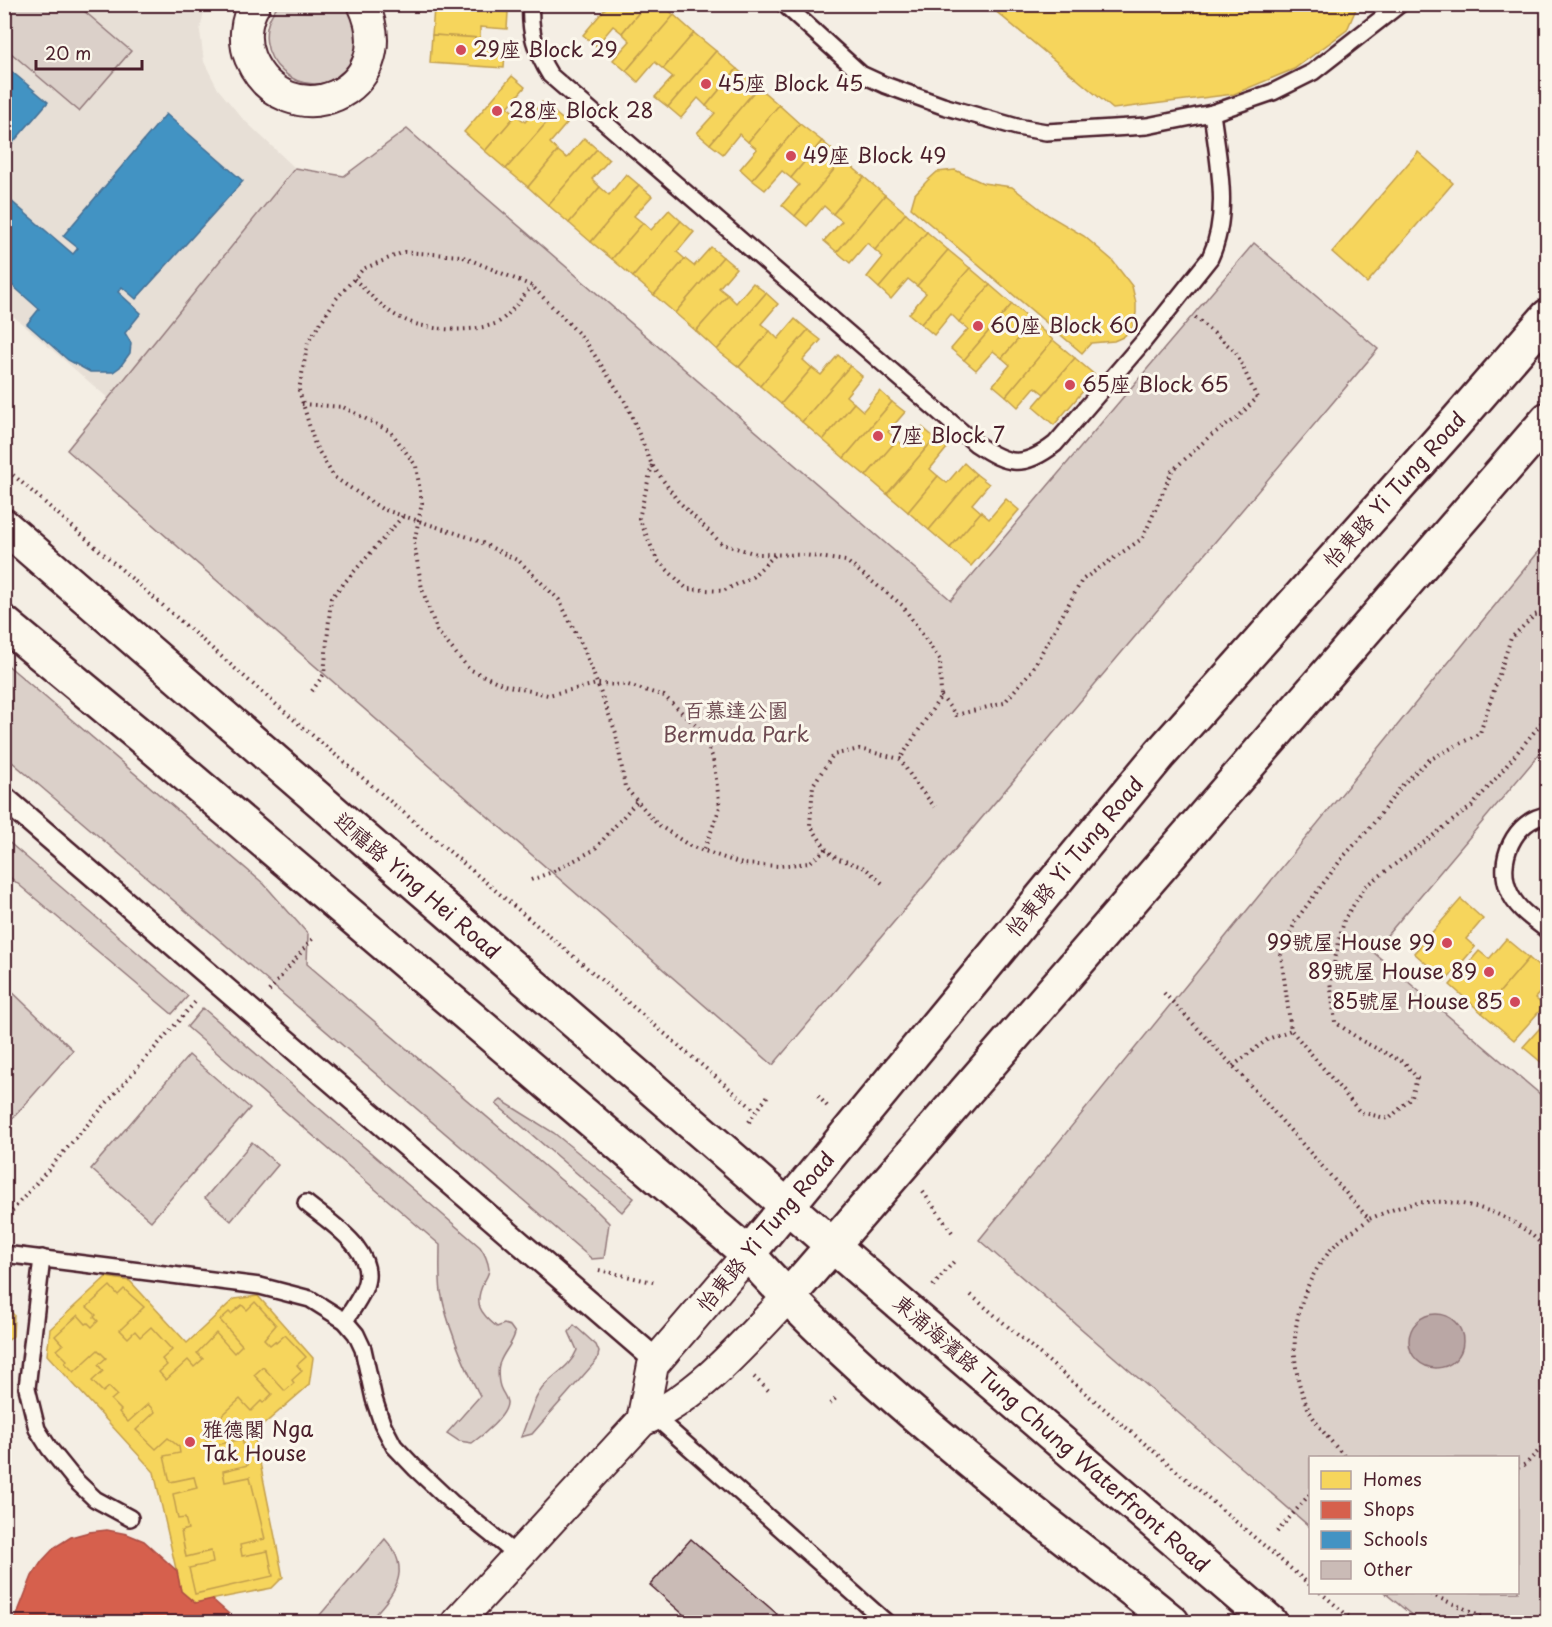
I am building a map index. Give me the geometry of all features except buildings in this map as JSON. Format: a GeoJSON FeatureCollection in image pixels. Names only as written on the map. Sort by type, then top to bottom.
{"type":"FeatureCollection","features":[{"type":"Feature","properties":{"kind":"main road","name":"怡東路 Yi Tung Road"},"geometry":{"type":"LineString","coordinates":[[748,1254],[1160,754],[1548,316]]}},
{"type":"Feature","properties":{"kind":"main road"},"geometry":{"type":"LineString","coordinates":[[787,1298],[1548,419]]}},
{"type":"Feature","properties":{"kind":"main road","name":"迎禧路 Ying Hei Road"},"geometry":{"type":"LineString","coordinates":[[4,526],[678,1114],[832,1245]]}},
{"type":"Feature","properties":{"kind":"main road"},"geometry":{"type":"LineString","coordinates":[[4,623],[748,1254],[787,1298],[861,1368],[1000,1486],[1172,1623]]}},
{"type":"Feature","properties":{"kind":"main road","name":"東涌海濱路 Tung Chung Waterfront Road"},"geometry":{"type":"LineString","coordinates":[[832,1245],[909,1314],[1270,1623]]}},
{"type":"Feature","properties":{"kind":"street"},"geometry":{"type":"LineString","coordinates":[[255,4],[247,26],[246,40],[248,54],[257,74],[271,88],[286,97],[303,101],[322,100],[339,94],[356,82],[368,64],[373,34],[371,20],[363,4]]}},
{"type":"Feature","properties":{"kind":"street"},"geometry":{"type":"LineString","coordinates":[[4,798],[657,1361]]}},
{"type":"Feature","properties":{"kind":"street","name":"怡東路 Yi Tung Road"},"geometry":{"type":"LineString","coordinates":[[648,1418],[653,1365],[748,1254]]}},
{"type":"Feature","properties":{"kind":"street"},"geometry":{"type":"LineString","coordinates":[[457,1623],[648,1418],[685,1397],[731,1356],[787,1298]]}},
{"type":"Feature","properties":{"kind":"lane"},"geometry":{"type":"LineString","coordinates":[[531,4],[532,41],[550,75],[976,444],[1004,461],[1031,458],[1055,444],[1210,258],[1221,228],[1221,196],[1212,113]]}},
{"type":"Feature","properties":{"kind":"lane"},"geometry":{"type":"LineString","coordinates":[[784,4],[861,74],[943,106],[1017,127],[1046,132],[1147,126],[1212,113],[1273,92],[1313,72],[1400,4]]}},
{"type":"Feature","properties":{"kind":"lane"},"geometry":{"type":"LineString","coordinates":[[1548,815],[1539,816],[1517,832],[1508,846],[1504,868],[1508,891],[1520,909],[1548,931]]}},
{"type":"Feature","properties":{"kind":"lane"},"geometry":{"type":"LineString","coordinates":[[306,1203],[351,1241],[365,1259],[367,1270],[364,1288],[345,1322]]}},
{"type":"Feature","properties":{"kind":"lane"},"geometry":{"type":"LineString","coordinates":[[4,1254],[260,1286],[310,1299],[345,1322],[356,1334],[363,1349],[382,1424],[394,1446],[451,1502],[518,1556]]}},
{"type":"Feature","properties":{"kind":"lane"},"geometry":{"type":"LineString","coordinates":[[42,1258],[27,1388],[37,1429],[74,1479],[95,1499],[130,1518]]}},
{"type":"Feature","properties":{"kind":"lane"},"geometry":{"type":"LineString","coordinates":[[648,1418],[886,1623]]}},
{"type":"Feature","properties":{"kind":"path"},"geometry":{"type":"LineString","coordinates":[[826,849],[809,863],[778,866],[742,864],[690,846],[657,824],[625,788],[616,733],[584,649],[559,600],[519,561],[474,538],[382,509],[334,477],[315,445],[299,390],[308,342],[336,299],[363,269],[404,252],[461,256],[532,286],[584,339],[626,403],[652,465],[678,501],[722,544],[757,554],[805,555],[846,561],[902,605],[940,660],[941,696],[900,759]]}},
{"type":"Feature","properties":{"kind":"path"},"geometry":{"type":"LineString","coordinates":[[354,279],[379,302],[404,320],[441,329],[470,329],[499,322],[532,286]]}},
{"type":"Feature","properties":{"kind":"path"},"geometry":{"type":"LineString","coordinates":[[941,696],[956,715],[1004,703],[1032,670],[1082,580],[1143,538],[1172,471],[1210,436],[1237,418],[1257,398],[1236,352],[1175,302]]}},
{"type":"Feature","properties":{"kind":"path"},"geometry":{"type":"LineString","coordinates":[[302,404],[343,407],[391,432],[416,466],[422,503],[414,543],[422,589],[437,631],[469,669],[504,685],[548,695],[597,684],[628,685],[664,696],[699,728],[713,758],[720,807],[705,851]]}},
{"type":"Feature","properties":{"kind":"path"},"geometry":{"type":"LineString","coordinates":[[652,465],[639,518],[657,560],[687,589],[723,591],[752,577],[775,555]]}},
{"type":"Feature","properties":{"kind":"path"},"geometry":{"type":"LineString","coordinates":[[4,467],[295,721],[756,1111]]}},
{"type":"Feature","properties":{"kind":"path"},"geometry":{"type":"LineString","coordinates":[[312,691],[324,674],[331,598],[403,516]]}},
{"type":"Feature","properties":{"kind":"path"},"geometry":{"type":"LineString","coordinates":[[1548,611],[1535,615],[1511,638],[1480,733],[1429,760],[1404,783],[1369,829],[1343,857],[1296,920],[1281,955],[1291,1030],[1360,1112],[1389,1119],[1412,1097],[1417,1078],[1405,1063],[1362,1041],[1335,1022],[1330,981],[1344,920],[1365,887],[1472,806],[1548,716]]}},
{"type":"Feature","properties":{"kind":"path"},"geometry":{"type":"LineString","coordinates":[[882,883],[865,868],[836,858],[826,849],[810,825],[813,784],[833,755],[859,749],[900,759],[916,784],[935,807]]}},
{"type":"Feature","properties":{"kind":"path"},"geometry":{"type":"LineString","coordinates":[[531,880],[552,872],[594,850],[637,801]]}},
{"type":"Feature","properties":{"kind":"path"},"geometry":{"type":"LineString","coordinates":[[252,1012],[313,938]]}},
{"type":"Feature","properties":{"kind":"path"},"geometry":{"type":"LineString","coordinates":[[4,1220],[214,980]]}},
{"type":"Feature","properties":{"kind":"path"},"geometry":{"type":"LineString","coordinates":[[1164,993],[1233,1066],[1370,1219]]}},
{"type":"Feature","properties":{"kind":"path"},"geometry":{"type":"LineString","coordinates":[[1233,1066],[1268,1039],[1291,1030]]}},
{"type":"Feature","properties":{"kind":"path"},"geometry":{"type":"LineString","coordinates":[[749,1122],[770,1094]]}},
{"type":"Feature","properties":{"kind":"path"},"geometry":{"type":"LineString","coordinates":[[922,1190],[954,1235]]}},
{"type":"Feature","properties":{"kind":"path"},"geometry":{"type":"LineString","coordinates":[[1343,1456],[1317,1426],[1305,1401],[1297,1374],[1295,1326],[1301,1301],[1311,1278],[1332,1248],[1370,1219],[1397,1207],[1426,1202],[1452,1202],[1478,1207],[1514,1222],[1548,1252]]}},
{"type":"Feature","properties":{"kind":"path"},"geometry":{"type":"LineString","coordinates":[[929,1291],[956,1259]]}},
{"type":"Feature","properties":{"kind":"path"},"geometry":{"type":"LineString","coordinates":[[601,1271],[657,1282]]}},
{"type":"Feature","properties":{"kind":"path"},"geometry":{"type":"LineString","coordinates":[[971,1295],[1309,1583]]}},
{"type":"Feature","properties":{"kind":"path"},"geometry":{"type":"LineString","coordinates":[[752,1376],[769,1391]]}},
{"type":"Feature","properties":{"kind":"path"},"geometry":{"type":"LineString","coordinates":[[830,1404],[836,1398]]}},
{"type":"Feature","properties":{"kind":"path"},"geometry":{"type":"LineString","coordinates":[[1519,1468],[1526,1464],[1548,1441]]}},
{"type":"Feature","properties":{"kind":"path"},"geometry":{"type":"LineString","coordinates":[[1276,1532],[1309,1496]]}},
{"type":"Feature","properties":{"kind":"path"},"geometry":{"type":"LineString","coordinates":[[1321,1594],[1355,1623]]}},
{"type":"Feature","properties":{"kind":"path"},"geometry":{"type":"LineString","coordinates":[[1428,1594],[1475,1612],[1490,1623]]}},
{"type":"Feature","properties":{"kind":"shaded area"},"geometry":{"type":"Polygon","coordinates":[[[5,5],[205,5],[200,31],[204,62],[218,89],[242,118],[295,168],[109,399],[5,309],[5,5]]]}},
{"type":"Feature","properties":{"kind":"shaded area"},"geometry":{"type":"Polygon","coordinates":[[[1431,1314],[1441,1314],[1455,1322],[1461,1331],[1463,1341],[1461,1351],[1455,1360],[1441,1368],[1431,1368],[1414,1356],[1409,1346],[1409,1336],[1421,1319],[1431,1314]]]}},
{"type":"Feature","properties":{"kind":"green space"},"geometry":{"type":"Polygon","coordinates":[[[279,4],[351,5],[358,41],[355,55],[348,67],[332,80],[315,84],[298,81],[283,72],[272,58],[267,42],[268,23],[279,4]]]}},
{"type":"Feature","properties":{"kind":"green space"},"geometry":{"type":"Polygon","coordinates":[[[5,5],[77,5],[131,51],[79,111],[4,47],[5,5]]]}},
{"type":"Feature","properties":{"kind":"green space","name":"百慕達公園 Bermuda Park"},"geometry":{"type":"Polygon","coordinates":[[[407,129],[951,600],[1254,243],[1378,349],[773,1065],[67,450],[295,168],[344,176],[407,129]]]}},
{"type":"Feature","properties":{"kind":"green space"},"geometry":{"type":"Polygon","coordinates":[[[1544,545],[1548,548],[1547,745],[1373,952],[1547,1100],[1547,1622],[1420,1622],[1386,1594],[1519,1594],[1519,1456],[1309,1456],[1309,1526],[979,1240],[1544,545]]]}},
{"type":"Feature","properties":{"kind":"green space"},"geometry":{"type":"Polygon","coordinates":[[[4,662],[264,884],[308,934],[307,964],[594,1208],[609,1223],[604,1258],[592,1259],[5,756],[4,662]]]}},
{"type":"Feature","properties":{"kind":"green space"},"geometry":{"type":"Polygon","coordinates":[[[5,839],[188,996],[172,1014],[5,873],[5,839]]]}},
{"type":"Feature","properties":{"kind":"green space"},"geometry":{"type":"Polygon","coordinates":[[[5,985],[73,1050],[5,1127],[5,985]]]}},
{"type":"Feature","properties":{"kind":"green space"},"geometry":{"type":"Polygon","coordinates":[[[203,1008],[482,1250],[489,1269],[479,1296],[480,1308],[497,1327],[504,1324],[510,1326],[515,1333],[498,1368],[499,1383],[507,1400],[506,1407],[494,1425],[472,1443],[459,1441],[447,1433],[480,1396],[457,1345],[444,1306],[440,1286],[440,1245],[187,1027],[203,1008]]]}},
{"type":"Feature","properties":{"kind":"green space"},"geometry":{"type":"Polygon","coordinates":[[[189,1055],[250,1108],[151,1221],[91,1169],[189,1055]]]}},
{"type":"Feature","properties":{"kind":"green space"},"geometry":{"type":"Polygon","coordinates":[[[501,1100],[554,1133],[634,1198],[622,1212],[496,1104],[501,1100]]]}},
{"type":"Feature","properties":{"kind":"green space"},"geometry":{"type":"Polygon","coordinates":[[[252,1142],[278,1165],[231,1221],[205,1198],[252,1142]]]}},
{"type":"Feature","properties":{"kind":"green space"},"geometry":{"type":"Polygon","coordinates":[[[574,1325],[596,1345],[599,1352],[597,1360],[532,1434],[521,1437],[541,1390],[567,1365],[577,1350],[569,1332],[574,1325]]]}},
{"type":"Feature","properties":{"kind":"green space"},"geometry":{"type":"Polygon","coordinates":[[[385,1539],[394,1551],[399,1573],[397,1583],[385,1603],[368,1622],[314,1622],[385,1539]]]}},
{"type":"Feature","properties":{"kind":"place","name":"29座 Block 29"},"geometry":{"type":"Point","coordinates":[461,50]}},
{"type":"Feature","properties":{"kind":"place","name":"45座 Block 45"},"geometry":{"type":"Point","coordinates":[706,84]}},
{"type":"Feature","properties":{"kind":"place","name":"28座 Block 28"},"geometry":{"type":"Point","coordinates":[497,111]}},
{"type":"Feature","properties":{"kind":"place","name":"49座 Block 49"},"geometry":{"type":"Point","coordinates":[791,156]}},
{"type":"Feature","properties":{"kind":"place","name":"60座 Block 60"},"geometry":{"type":"Point","coordinates":[978,326]}},
{"type":"Feature","properties":{"kind":"place","name":"65座 Block 65"},"geometry":{"type":"Point","coordinates":[1070,385]}},
{"type":"Feature","properties":{"kind":"place","name":"7座 Block 7"},"geometry":{"type":"Point","coordinates":[878,436]}},
{"type":"Feature","properties":{"kind":"place","name":"99號屋 House 99"},"geometry":{"type":"Point","coordinates":[1447,943]}},
{"type":"Feature","properties":{"kind":"place","name":"89號屋 House 89"},"geometry":{"type":"Point","coordinates":[1489,972]}},
{"type":"Feature","properties":{"kind":"place","name":"85號屋 House 85"},"geometry":{"type":"Point","coordinates":[1515,1002]}},
{"type":"Feature","properties":{"kind":"place","name":"雅德閣 Nga Tak House"},"geometry":{"type":"Point","coordinates":[190,1442]}}]}
